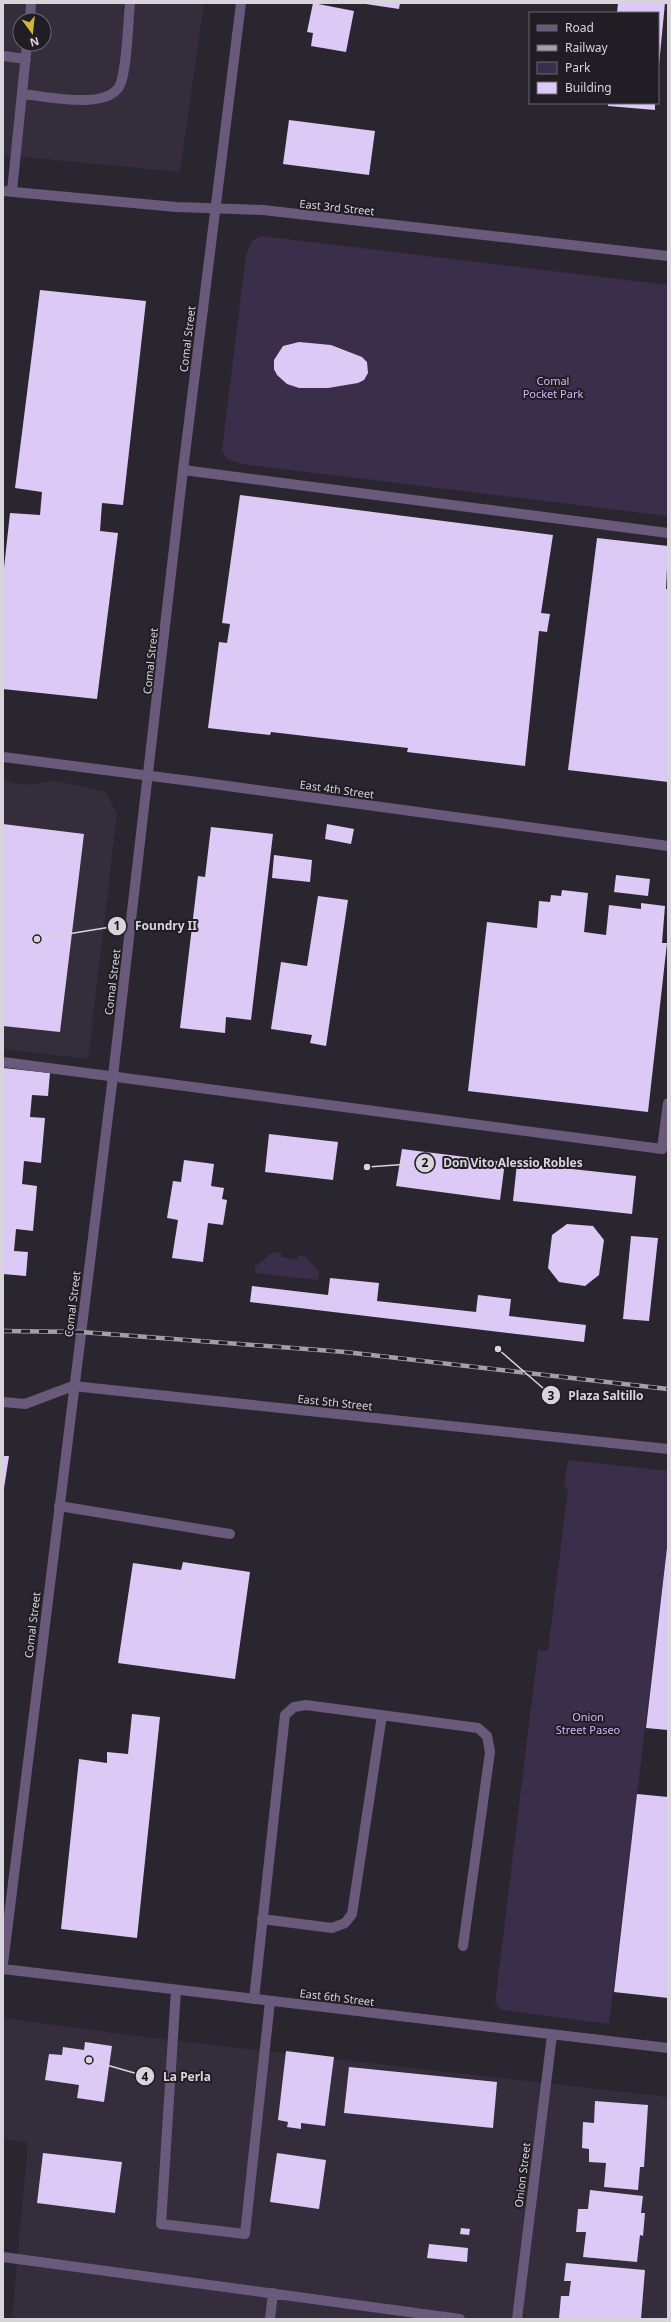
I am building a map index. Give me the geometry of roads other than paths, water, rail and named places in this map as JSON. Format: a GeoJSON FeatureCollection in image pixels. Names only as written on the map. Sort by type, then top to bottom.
{"type":"FeatureCollection","features":[{"type":"Feature","properties":{"kind":"street"},"geometry":{"type":"LineString","coordinates":[[22,94],[90,101],[104,99],[114,93],[122,79],[130,3]]}},
{"type":"Feature","properties":{"kind":"street","name":"Comal Street"},"geometry":{"type":"LineString","coordinates":[[3,1964],[73,1386],[113,1076],[149,776],[183,470],[241,3]]}},
{"type":"Feature","properties":{"kind":"street"},"geometry":{"type":"LineString","coordinates":[[8,191],[26,52]]}},
{"type":"Feature","properties":{"kind":"street"},"geometry":{"type":"LineString","coordinates":[[3,56],[26,59]]}},
{"type":"Feature","properties":{"kind":"street","name":"East 3rd Street"},"geometry":{"type":"LineString","coordinates":[[8,191],[176,207],[263,210],[668,256]]}},
{"type":"Feature","properties":{"kind":"street"},"geometry":{"type":"LineString","coordinates":[[183,470],[668,533]]}},
{"type":"Feature","properties":{"kind":"street","name":"East 4th Street"},"geometry":{"type":"LineString","coordinates":[[3,757],[668,846]]}},
{"type":"Feature","properties":{"kind":"street"},"geometry":{"type":"LineString","coordinates":[[3,1062],[662,1149],[668,1103]]}},
{"type":"Feature","properties":{"kind":"street","name":"East 5th Street"},"geometry":{"type":"LineString","coordinates":[[3,1402],[25,1404],[73,1386],[668,1450]]}},
{"type":"Feature","properties":{"kind":"street"},"geometry":{"type":"LineString","coordinates":[[59,1506],[230,1534]]}},
{"type":"Feature","properties":{"kind":"street"},"geometry":{"type":"LineString","coordinates":[[254,1999],[285,1715],[294,1707],[306,1706],[478,1728],[487,1736],[490,1752],[464,1946]]}},
{"type":"Feature","properties":{"kind":"street"},"geometry":{"type":"LineString","coordinates":[[262,1919],[332,1928],[345,1923],[352,1914],[382,1715]]}},
{"type":"Feature","properties":{"kind":"street","name":"East 6th Street"},"geometry":{"type":"LineString","coordinates":[[3,1969],[668,2048]]}},
{"type":"Feature","properties":{"kind":"street"},"geometry":{"type":"LineString","coordinates":[[176,1990],[161,2224],[245,2234],[270,2001]]}},
{"type":"Feature","properties":{"kind":"street","name":"Onion Street"},"geometry":{"type":"LineString","coordinates":[[517,2319],[552,2035]]}},
{"type":"Feature","properties":{"kind":"street"},"geometry":{"type":"LineString","coordinates":[[3,2256],[460,2319]]}},
{"type":"Feature","properties":{"kind":"street"},"geometry":{"type":"LineString","coordinates":[[270,2319],[273,2293]]}},
{"type":"Feature","properties":{"kind":"railway"},"geometry":{"type":"LineString","coordinates":[[3,1331],[81,1332],[345,1352],[668,1389]]}},
{"type":"Feature","properties":{"kind":"place","name":"Foundry II"},"geometry":{"type":"Point","coordinates":[37,939]}},
{"type":"Feature","properties":{"kind":"place","name":"Don Vito Alessio Robles"},"geometry":{"type":"Point","coordinates":[367,1167]}},
{"type":"Feature","properties":{"kind":"place","name":"Plaza Saltillo"},"geometry":{"type":"Point","coordinates":[498,1349]}},
{"type":"Feature","properties":{"kind":"place","name":"La Perla"},"geometry":{"type":"Point","coordinates":[89,2060]}},
{"type":"Feature","properties":{"kind":"park label","name":"Comal Pocket Park"},"geometry":{"type":"Point","coordinates":[553,386]}},
{"type":"Feature","properties":{"kind":"park label","name":"Onion Street Paseo"},"geometry":{"type":"Point","coordinates":[588,1722]}}]}
